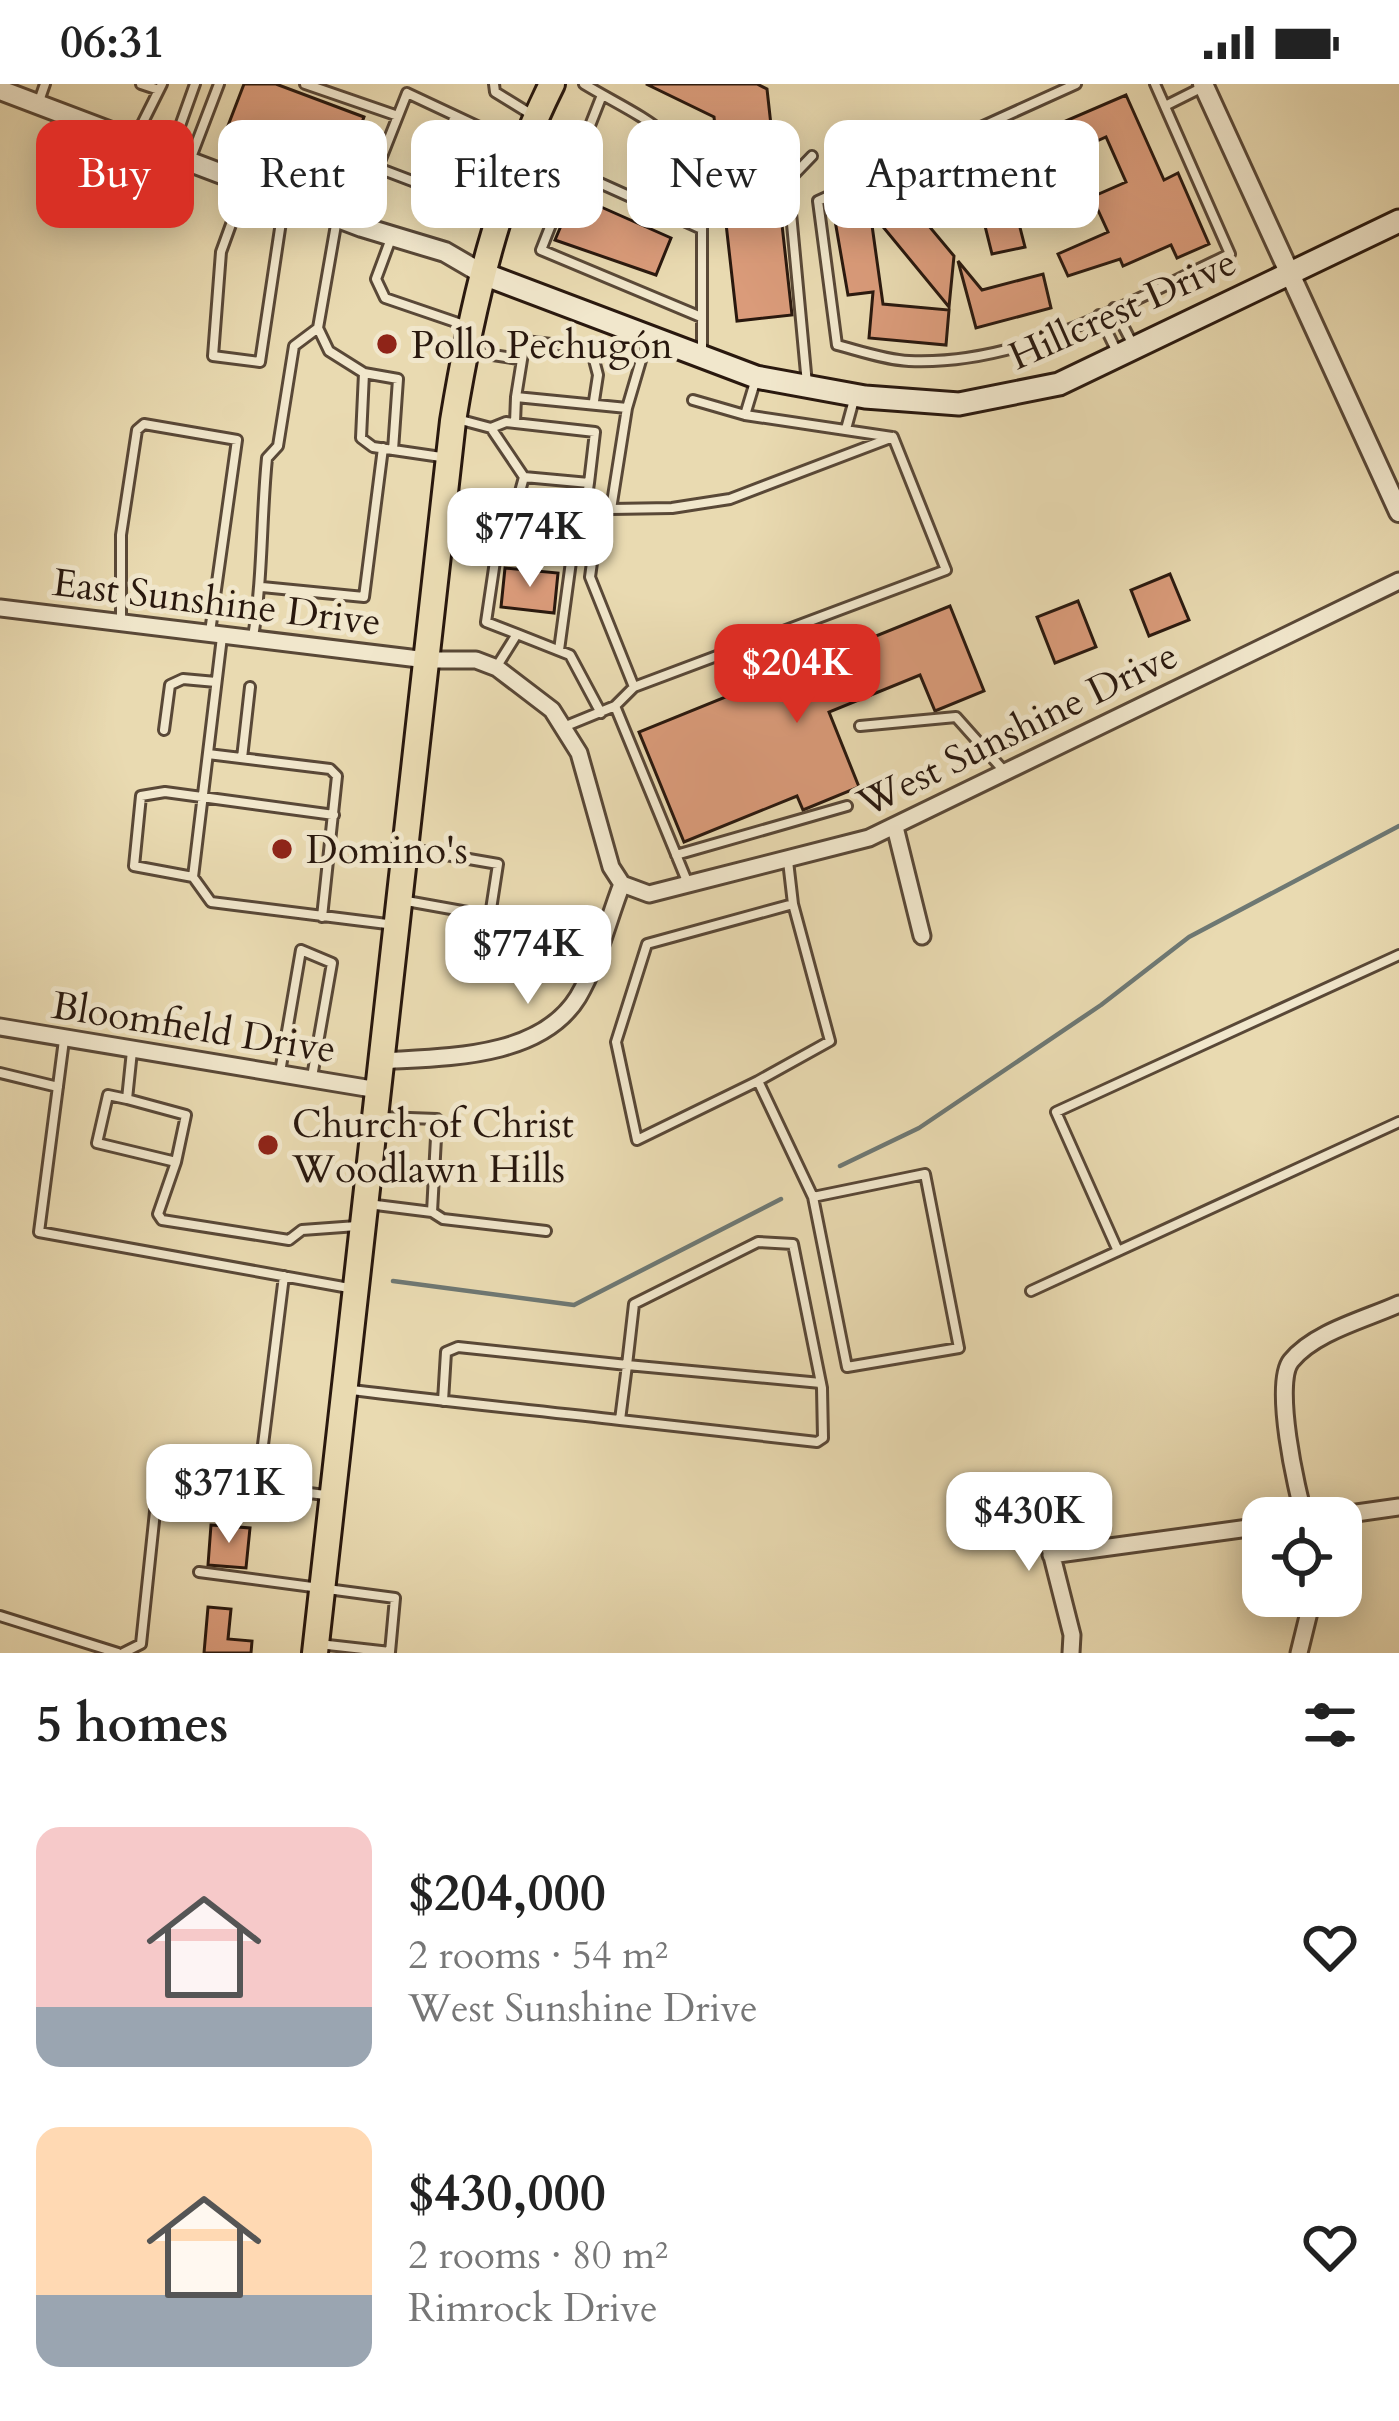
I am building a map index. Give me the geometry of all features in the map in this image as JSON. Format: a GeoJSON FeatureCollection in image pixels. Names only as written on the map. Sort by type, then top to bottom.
{"type":"FeatureCollection","features":[{"type":"Feature","properties":{"kind":"main road"},"geometry":{"type":"LineString","coordinates":[[535,120],[552,84]]}},
{"type":"Feature","properties":{"kind":"main road","name":"Hillcrest Drive"},"geometry":{"type":"LineString","coordinates":[[481,273],[647,340],[757,377],[855,395],[959,404],[1003,399],[1059,384],[1399,221]]}},
{"type":"Feature","properties":{"kind":"main road"},"geometry":{"type":"LineString","coordinates":[[315,1648],[454,418],[481,273],[496,228]]}},
{"type":"Feature","properties":{"kind":"street"},"geometry":{"type":"LineString","coordinates":[[1204,85],[1399,512]]}},
{"type":"Feature","properties":{"kind":"street","name":"Hillcrest Drive"},"geometry":{"type":"LineString","coordinates":[[0,90],[82,120]]}},
{"type":"Feature","properties":{"kind":"street","name":"Hillcrest Drive"},"geometry":{"type":"LineString","coordinates":[[365,228],[389,244],[443,264],[452,260]]}},
{"type":"Feature","properties":{"kind":"street","name":"Hillcrest Drive"},"geometry":{"type":"LineString","coordinates":[[368,228],[445,252],[481,273]]}},
{"type":"Feature","properties":{"kind":"street","name":"West Sunshine Drive"},"geometry":{"type":"LineString","coordinates":[[622,884],[649,894],[690,887],[895,827],[1399,581]]}},
{"type":"Feature","properties":{"kind":"street","name":"East Sunshine Drive"},"geometry":{"type":"LineString","coordinates":[[0,608],[427,660]]}},
{"type":"Feature","properties":{"kind":"street"},"geometry":{"type":"LineString","coordinates":[[427,660],[476,660],[496,668],[534,692],[566,726],[579,753],[602,846],[622,884]]}},
{"type":"Feature","properties":{"kind":"street"},"geometry":{"type":"LineString","coordinates":[[895,827],[922,936]]}},
{"type":"Feature","properties":{"kind":"street","name":"Bloomfield Drive"},"geometry":{"type":"LineString","coordinates":[[381,1061],[484,1052],[552,1024],[578,996],[622,884]]}},
{"type":"Feature","properties":{"kind":"street","name":"Bloomfield Drive"},"geometry":{"type":"LineString","coordinates":[[0,1028],[312,1078],[376,1103]]}},
{"type":"Feature","properties":{"kind":"street"},"geometry":{"type":"LineString","coordinates":[[1300,1497],[1283,1392],[1288,1362],[1309,1345],[1399,1304]]}},
{"type":"Feature","properties":{"kind":"street"},"geometry":{"type":"LineString","coordinates":[[1036,1493],[1072,1653]]}},
{"type":"Feature","properties":{"kind":"street"},"geometry":{"type":"LineString","coordinates":[[1362,1512],[1399,1507]]}},
{"type":"Feature","properties":{"kind":"street"},"geometry":{"type":"LineString","coordinates":[[1051,1555],[1242,1529]]}},
{"type":"Feature","properties":{"kind":"street"},"geometry":{"type":"LineString","coordinates":[[1299,1653],[1308,1617]]}},
{"type":"Feature","properties":{"kind":"lane"},"geometry":{"type":"LineString","coordinates":[[38,104],[45,84]]}},
{"type":"Feature","properties":{"kind":"lane"},"geometry":{"type":"LineString","coordinates":[[141,84],[160,87],[144,120]]}},
{"type":"Feature","properties":{"kind":"lane"},"geometry":{"type":"LineString","coordinates":[[182,120],[196,84]]}},
{"type":"Feature","properties":{"kind":"lane"},"geometry":{"type":"LineString","coordinates":[[194,150],[219,84]]}},
{"type":"Feature","properties":{"kind":"lane"},"geometry":{"type":"LineString","coordinates":[[305,84],[398,116]]}},
{"type":"Feature","properties":{"kind":"lane"},"geometry":{"type":"LineString","coordinates":[[480,84],[495,88],[536,117]]}},
{"type":"Feature","properties":{"kind":"lane"},"geometry":{"type":"LineString","coordinates":[[584,84],[678,141],[702,191],[702,357]]}},
{"type":"Feature","properties":{"kind":"lane"},"geometry":{"type":"LineString","coordinates":[[1076,84],[818,201],[837,345],[905,361],[958,360],[1020,347],[1230,254],[1155,84]]}},
{"type":"Feature","properties":{"kind":"lane"},"geometry":{"type":"LineString","coordinates":[[1165,106],[1204,85]]}},
{"type":"Feature","properties":{"kind":"lane"},"geometry":{"type":"LineString","coordinates":[[387,145],[407,93],[464,120]]}},
{"type":"Feature","properties":{"kind":"lane"},"geometry":{"type":"LineString","coordinates":[[592,120],[602,95]]}},
{"type":"Feature","properties":{"kind":"lane"},"geometry":{"type":"LineString","coordinates":[[387,172],[428,188],[455,116]]}},
{"type":"Feature","properties":{"kind":"lane"},"geometry":{"type":"LineString","coordinates":[[807,386],[788,181],[812,156]]}},
{"type":"Feature","properties":{"kind":"lane"},"geometry":{"type":"LineString","coordinates":[[603,184],[702,229]]}},
{"type":"Feature","properties":{"kind":"lane"},"geometry":{"type":"LineString","coordinates":[[230,228],[221,252],[213,356],[260,362],[280,228]]}},
{"type":"Feature","properties":{"kind":"lane"},"geometry":{"type":"LineString","coordinates":[[262,587],[364,597],[398,379],[364,373],[329,351],[318,328],[336,228]]}},
{"type":"Feature","properties":{"kind":"lane"},"geometry":{"type":"LineString","coordinates":[[551,228],[542,250],[701,317]]}},
{"type":"Feature","properties":{"kind":"lane"},"geometry":{"type":"LineString","coordinates":[[389,244],[376,279],[385,298],[467,339],[519,358]]}},
{"type":"Feature","properties":{"kind":"lane"},"geometry":{"type":"LineString","coordinates":[[1114,308],[1127,353]]}},
{"type":"Feature","properties":{"kind":"lane"},"geometry":{"type":"LineString","coordinates":[[1100,315],[1127,353]]}},
{"type":"Feature","properties":{"kind":"lane"},"geometry":{"type":"LineString","coordinates":[[253,637],[262,587],[258,554],[268,458],[278,446],[294,346],[318,328]]}},
{"type":"Feature","properties":{"kind":"lane"},"geometry":{"type":"LineString","coordinates":[[515,423],[519,358],[525,340],[577,347],[593,356],[598,375],[594,401]]}},
{"type":"Feature","properties":{"kind":"lane"},"geometry":{"type":"LineString","coordinates":[[611,509],[627,408],[647,340]]}},
{"type":"Feature","properties":{"kind":"lane"},"geometry":{"type":"LineString","coordinates":[[364,373],[361,438],[388,449],[449,458]]}},
{"type":"Feature","properties":{"kind":"lane"},"geometry":{"type":"LineString","coordinates":[[745,415],[757,377]]}},
{"type":"Feature","properties":{"kind":"lane"},"geometry":{"type":"LineString","coordinates":[[846,429],[855,395]]}},
{"type":"Feature","properties":{"kind":"lane"},"geometry":{"type":"LineString","coordinates":[[516,398],[594,401],[627,408]]}},
{"type":"Feature","properties":{"kind":"lane"},"geometry":{"type":"LineString","coordinates":[[693,400],[745,415],[893,437]]}},
{"type":"Feature","properties":{"kind":"lane"},"geometry":{"type":"LineString","coordinates":[[454,418],[490,428],[515,423],[596,432],[584,516]]}},
{"type":"Feature","properties":{"kind":"lane"},"geometry":{"type":"LineString","coordinates":[[121,622],[121,535],[137,430],[144,424],[237,440],[193,877],[211,902],[322,917],[398,912],[490,916],[498,864],[405,848]]}},
{"type":"Feature","properties":{"kind":"lane"},"geometry":{"type":"LineString","coordinates":[[490,428],[524,477],[589,483]]}},
{"type":"Feature","properties":{"kind":"lane"},"geometry":{"type":"LineString","coordinates":[[634,687],[590,577],[598,519],[611,509],[672,508],[730,499],[893,437]]}},
{"type":"Feature","properties":{"kind":"lane"},"geometry":{"type":"LineString","coordinates":[[566,726],[615,706],[634,687],[946,570],[893,437]]}},
{"type":"Feature","properties":{"kind":"lane"},"geometry":{"type":"LineString","coordinates":[[516,506],[524,477]]}},
{"type":"Feature","properties":{"kind":"lane"},"geometry":{"type":"LineString","coordinates":[[445,495],[598,519]]}},
{"type":"Feature","properties":{"kind":"lane"},"geometry":{"type":"LineString","coordinates":[[440,531],[573,547],[559,650]]}},
{"type":"Feature","properties":{"kind":"lane"},"geometry":{"type":"LineString","coordinates":[[498,541],[486,622],[570,655],[601,712]]}},
{"type":"Feature","properties":{"kind":"lane"},"geometry":{"type":"LineString","coordinates":[[496,668],[517,634]]}},
{"type":"Feature","properties":{"kind":"lane"},"geometry":{"type":"LineString","coordinates":[[164,730],[170,685],[183,679],[216,682]]}},
{"type":"Feature","properties":{"kind":"lane"},"geometry":{"type":"LineString","coordinates":[[242,758],[250,687]]}},
{"type":"Feature","properties":{"kind":"lane"},"geometry":{"type":"LineString","coordinates":[[615,706],[690,887]]}},
{"type":"Feature","properties":{"kind":"lane"},"geometry":{"type":"LineString","coordinates":[[860,726],[956,717],[1006,773]]}},
{"type":"Feature","properties":{"kind":"lane"},"geometry":{"type":"LineString","coordinates":[[208,754],[329,769],[339,783],[322,917]]}},
{"type":"Feature","properties":{"kind":"lane"},"geometry":{"type":"LineString","coordinates":[[193,877],[134,866],[138,801],[151,792],[334,815]]}},
{"type":"Feature","properties":{"kind":"lane"},"geometry":{"type":"LineString","coordinates":[[676,855],[847,806]]}},
{"type":"Feature","properties":{"kind":"lane"},"geometry":{"type":"LineString","coordinates":[[788,860],[794,904],[830,1041],[637,1140],[616,1042],[647,944],[794,904]]}},
{"type":"Feature","properties":{"kind":"lane"},"geometry":{"type":"LineString","coordinates":[[280,1072],[301,950],[332,963],[312,1078]]}},
{"type":"Feature","properties":{"kind":"lane"},"geometry":{"type":"LineString","coordinates":[[1118,1251],[1056,1112],[1399,955]]}},
{"type":"Feature","properties":{"kind":"lane"},"geometry":{"type":"LineString","coordinates":[[64,1040],[39,1232],[356,1289]]}},
{"type":"Feature","properties":{"kind":"lane"},"geometry":{"type":"LineString","coordinates":[[127,1100],[132,1051]]}},
{"type":"Feature","properties":{"kind":"lane"},"geometry":{"type":"LineString","coordinates":[[0,1073],[58,1087]]}},
{"type":"Feature","properties":{"kind":"lane"},"geometry":{"type":"LineString","coordinates":[[758,1081],[813,1197],[847,1366],[959,1348],[925,1174],[813,1197]]}},
{"type":"Feature","properties":{"kind":"lane"},"geometry":{"type":"LineString","coordinates":[[176,1162],[97,1143],[102,1101],[108,1095],[186,1115],[176,1162],[158,1214],[162,1220],[290,1240],[302,1230],[364,1215],[432,1212],[443,1220],[546,1231]]}},
{"type":"Feature","properties":{"kind":"lane"},"geometry":{"type":"LineString","coordinates":[[376,1103],[437,1119],[432,1212]]}},
{"type":"Feature","properties":{"kind":"lane"},"geometry":{"type":"LineString","coordinates":[[1031,1291],[1399,1122]]}},
{"type":"Feature","properties":{"kind":"lane"},"geometry":{"type":"LineString","coordinates":[[344,1389],[443,1401],[817,1442],[823,1438],[821,1383],[793,1244],[758,1242],[634,1304],[620,1420]]}},
{"type":"Feature","properties":{"kind":"lane"},"geometry":{"type":"LineString","coordinates":[[258,1484],[284,1276]]}},
{"type":"Feature","properties":{"kind":"lane"},"geometry":{"type":"LineString","coordinates":[[443,1401],[446,1352],[458,1347],[821,1383]]}},
{"type":"Feature","properties":{"kind":"lane"},"geometry":{"type":"LineString","coordinates":[[0,1616],[120,1653],[141,1644],[159,1474],[332,1496]]}},
{"type":"Feature","properties":{"kind":"lane"},"geometry":{"type":"LineString","coordinates":[[200,1572],[395,1598],[390,1652],[315,1648]]}},
{"type":"Feature","properties":{"kind":"building"},"geometry":{"type":"Polygon","coordinates":[[[244,84],[276,84],[364,117],[363,120],[230,120],[244,84]]]}},
{"type":"Feature","properties":{"kind":"building"},"geometry":{"type":"Polygon","coordinates":[[[646,84],[757,84],[767,89],[770,120],[714,117],[646,84]]]}},
{"type":"Feature","properties":{"kind":"building"},"geometry":{"type":"Polygon","coordinates":[[[1126,95],[1164,180],[1178,173],[1209,244],[1177,258],[1171,245],[1123,266],[1120,259],[1068,276],[1058,254],[1108,232],[1099,212],[1099,194],[1126,182],[1106,137],[1099,140],[1099,120],[1068,120],[1126,95]]]}},
{"type":"Feature","properties":{"kind":"building"},"geometry":{"type":"Polygon","coordinates":[[[603,208],[627,218],[627,228],[648,228],[671,238],[656,275],[555,240],[560,228],[603,228],[603,208]]]}},
{"type":"Feature","properties":{"kind":"building"},"geometry":{"type":"Polygon","coordinates":[[[727,228],[782,228],[792,315],[737,321],[727,228]]]}},
{"type":"Feature","properties":{"kind":"building"},"geometry":{"type":"Polygon","coordinates":[[[836,228],[872,228],[883,304],[949,310],[946,345],[869,338],[873,292],[848,295],[836,228]]]}},
{"type":"Feature","properties":{"kind":"building"},"geometry":{"type":"Polygon","coordinates":[[[884,228],[931,228],[954,256],[949,307],[884,228]]]}},
{"type":"Feature","properties":{"kind":"building"},"geometry":{"type":"Polygon","coordinates":[[[986,228],[1020,228],[1025,247],[992,254],[986,228]]]}},
{"type":"Feature","properties":{"kind":"building"},"geometry":{"type":"Polygon","coordinates":[[[958,261],[982,290],[1043,274],[1051,308],[976,328],[958,261]]]}},
{"type":"Feature","properties":{"kind":"building"},"geometry":{"type":"Polygon","coordinates":[[[505,568],[558,573],[554,613],[501,607],[505,568]]]}},
{"type":"Feature","properties":{"kind":"building"},"geometry":{"type":"Polygon","coordinates":[[[1170,574],[1189,620],[1149,636],[1131,590],[1170,574]]]}},
{"type":"Feature","properties":{"kind":"building"},"geometry":{"type":"Polygon","coordinates":[[[1078,601],[1096,647],[1055,663],[1037,617],[1078,601]]]}},
{"type":"Feature","properties":{"kind":"building"},"geometry":{"type":"Polygon","coordinates":[[[950,606],[984,691],[935,711],[920,675],[829,712],[859,787],[803,810],[797,796],[684,842],[639,732],[950,606]]]}},
{"type":"Feature","properties":{"kind":"building"},"geometry":{"type":"Polygon","coordinates":[[[211,1525],[250,1528],[246,1568],[208,1565],[211,1525]]]}},
{"type":"Feature","properties":{"kind":"building"},"geometry":{"type":"Polygon","coordinates":[[[208,1607],[231,1609],[228,1639],[252,1641],[251,1653],[204,1653],[208,1607]]]}},
{"type":"Feature","properties":{"kind":"waterway"},"geometry":{"type":"LineString","coordinates":[[840,1166],[919,1128],[1101,1005],[1189,937],[1399,826]]}},
{"type":"Feature","properties":{"kind":"waterway"},"geometry":{"type":"LineString","coordinates":[[393,1281],[574,1305],[781,1199]]}},
{"type":"Feature","properties":{"kind":"place","name":"Pollo Pechugón"},"geometry":{"type":"Point","coordinates":[387,344]}},
{"type":"Feature","properties":{"kind":"place","name":"Domino's"},"geometry":{"type":"Point","coordinates":[282,849]}},
{"type":"Feature","properties":{"kind":"place","name":"Church of Christ Woodlawn Hills"},"geometry":{"type":"Point","coordinates":[268,1145]}}]}
